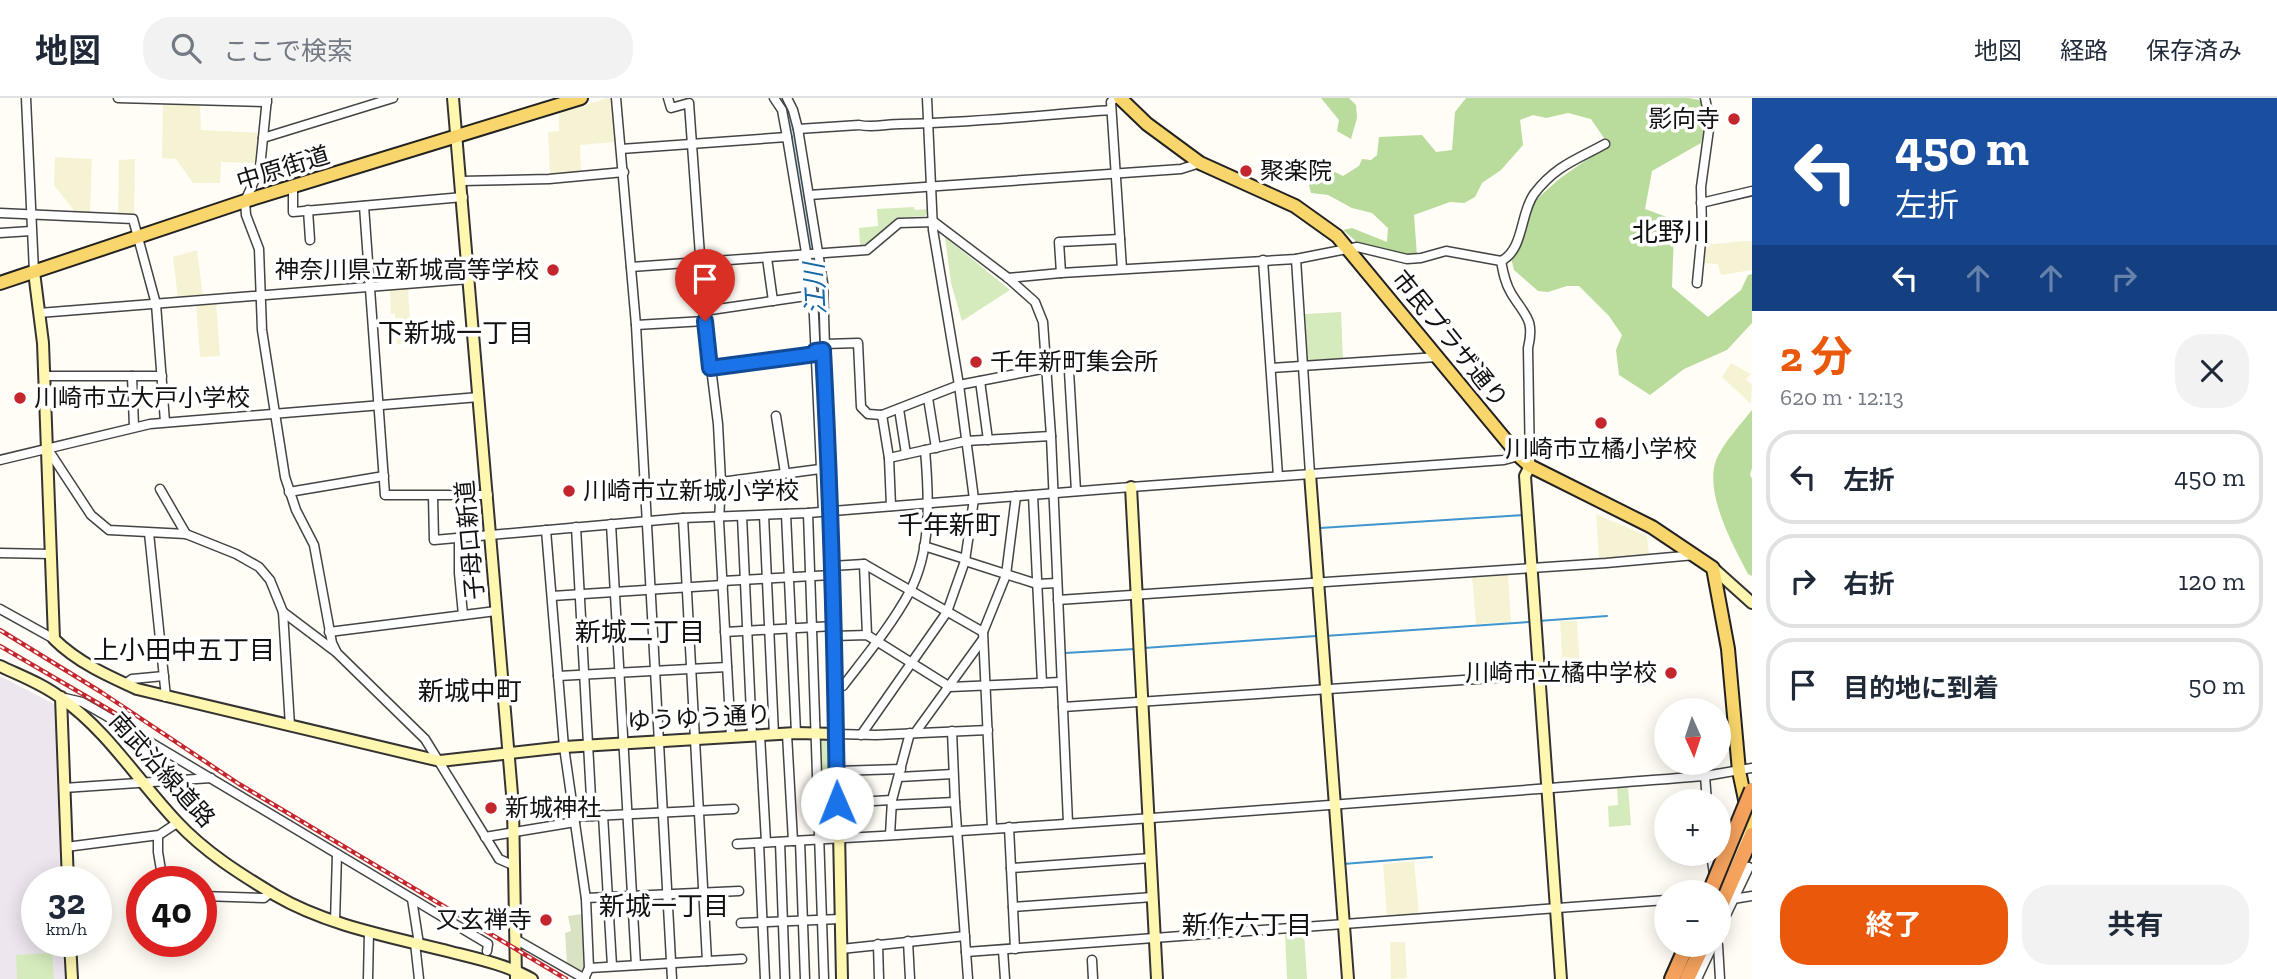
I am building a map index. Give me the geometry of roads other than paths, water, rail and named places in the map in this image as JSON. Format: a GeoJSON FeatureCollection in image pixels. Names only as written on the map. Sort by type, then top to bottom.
{"type":"FeatureCollection","features":[{"type":"Feature","properties":{"kind":"highway"},"geometry":{"type":"LineString","coordinates":[[1713,880],[1752,789]]}},
{"type":"Feature","properties":{"kind":"highway"},"geometry":{"type":"LineString","coordinates":[[1730,880],[1751,823]]}},
{"type":"Feature","properties":{"kind":"highway"},"geometry":{"type":"LineString","coordinates":[[1672,979],[1682,957]]}},
{"type":"Feature","properties":{"kind":"highway"},"geometry":{"type":"LineString","coordinates":[[1683,979],[1693,957]]}},
{"type":"Feature","properties":{"kind":"main road","name":"中原街道"},"geometry":{"type":"LineString","coordinates":[[0,283],[245,201],[581,98]]}},
{"type":"Feature","properties":{"kind":"main road","name":"市民プラザ通り"},"geometry":{"type":"LineString","coordinates":[[1117,98],[1200,163],[1295,206],[1323,224],[1349,249],[1530,467],[1634,518],[1713,568]]}},
{"type":"Feature","properties":{"kind":"main road"},"geometry":{"type":"LineString","coordinates":[[1713,568],[1728,649],[1751,823]]}},
{"type":"Feature","properties":{"kind":"street"},"geometry":{"type":"LineString","coordinates":[[26,98],[31,231],[43,343],[54,639]]}},
{"type":"Feature","properties":{"kind":"street"},"geometry":{"type":"LineString","coordinates":[[118,98],[267,100],[260,168],[245,201],[246,215],[259,248],[264,342],[289,492],[313,545],[329,632],[337,653]]}},
{"type":"Feature","properties":{"kind":"street"},"geometry":{"type":"LineString","coordinates":[[263,138],[393,98]]}},
{"type":"Feature","properties":{"kind":"street","name":"子母口新道"},"geometry":{"type":"LineString","coordinates":[[453,98],[480,397],[514,832],[516,974]]}},
{"type":"Feature","properties":{"kind":"street"},"geometry":{"type":"LineString","coordinates":[[617,98],[636,325],[672,979]]}},
{"type":"Feature","properties":{"kind":"street"},"geometry":{"type":"LineString","coordinates":[[668,98],[671,108],[689,103],[704,311],[718,424],[721,482],[719,517],[731,737]]}},
{"type":"Feature","properties":{"kind":"street"},"geometry":{"type":"LineString","coordinates":[[775,98],[782,110],[813,254],[822,282],[819,350],[820,469],[827,510]]}},
{"type":"Feature","properties":{"kind":"street"},"geometry":{"type":"LineString","coordinates":[[787,98],[798,129],[809,195],[813,295],[819,350],[835,636],[837,839],[842,979]]}},
{"type":"Feature","properties":{"kind":"street"},"geometry":{"type":"LineString","coordinates":[[861,735],[947,612],[965,560],[974,499],[959,385],[933,230],[927,98]]}},
{"type":"Feature","properties":{"kind":"street"},"geometry":{"type":"LineString","coordinates":[[1117,98],[1111,102],[1111,110],[1122,269]]}},
{"type":"Feature","properties":{"kind":"street"},"geometry":{"type":"LineString","coordinates":[[1697,283],[1702,231],[1701,187],[1710,122],[1705,98]]}},
{"type":"Feature","properties":{"kind":"street"},"geometry":{"type":"LineString","coordinates":[[798,129],[1111,110]]}},
{"type":"Feature","properties":{"kind":"street"},"geometry":{"type":"LineString","coordinates":[[621,149],[787,137]]}},
{"type":"Feature","properties":{"kind":"street"},"geometry":{"type":"LineString","coordinates":[[1008,278],[1296,259],[1357,247],[1407,259],[1446,251],[1502,261],[1514,247],[1527,206],[1541,185],[1561,166],[1605,144]]}},
{"type":"Feature","properties":{"kind":"street"},"geometry":{"type":"LineString","coordinates":[[809,195],[1181,169],[1200,163]]}},
{"type":"Feature","properties":{"kind":"street"},"geometry":{"type":"LineString","coordinates":[[461,181],[549,179],[624,172]]}},
{"type":"Feature","properties":{"kind":"street"},"geometry":{"type":"LineString","coordinates":[[293,187],[293,212],[463,197]]}},
{"type":"Feature","properties":{"kind":"street"},"geometry":{"type":"LineString","coordinates":[[1702,202],[1752,191]]}},
{"type":"Feature","properties":{"kind":"street"},"geometry":{"type":"LineString","coordinates":[[364,206],[385,495],[488,495]]}},
{"type":"Feature","properties":{"kind":"street"},"geometry":{"type":"LineString","coordinates":[[308,210],[310,240]]}},
{"type":"Feature","properties":{"kind":"street"},"geometry":{"type":"LineString","coordinates":[[0,213],[133,219],[156,304],[165,422]]}},
{"type":"Feature","properties":{"kind":"street"},"geometry":{"type":"LineString","coordinates":[[631,267],[867,250],[899,223],[934,222],[1035,302],[1043,322],[1047,368],[1068,823]]}},
{"type":"Feature","properties":{"kind":"street"},"geometry":{"type":"LineString","coordinates":[[0,233],[31,231]]}},
{"type":"Feature","properties":{"kind":"street"},"geometry":{"type":"LineString","coordinates":[[1061,273],[1059,242],[1120,239]]}},
{"type":"Feature","properties":{"kind":"street"},"geometry":{"type":"LineString","coordinates":[[767,258],[772,300]]}},
{"type":"Feature","properties":{"kind":"street"},"geometry":{"type":"LineString","coordinates":[[1296,259],[1348,979]]}},
{"type":"Feature","properties":{"kind":"street"},"geometry":{"type":"LineString","coordinates":[[1263,260],[1278,476]]}},
{"type":"Feature","properties":{"kind":"street"},"geometry":{"type":"LineString","coordinates":[[1502,261],[1510,292],[1531,325],[1532,334],[1528,348],[1530,467],[1525,476],[1561,979]]}},
{"type":"Feature","properties":{"kind":"street"},"geometry":{"type":"LineString","coordinates":[[39,313],[469,279]]}},
{"type":"Feature","properties":{"kind":"street"},"geometry":{"type":"LineString","coordinates":[[704,311],[813,295]]}},
{"type":"Feature","properties":{"kind":"street"},"geometry":{"type":"LineString","coordinates":[[636,325],[705,321]]}},
{"type":"Feature","properties":{"kind":"street"},"geometry":{"type":"LineString","coordinates":[[710,368],[859,343],[861,407],[868,414],[882,415],[959,385],[1047,368]]}},
{"type":"Feature","properties":{"kind":"street"},"geometry":{"type":"LineString","coordinates":[[1271,369],[1437,357]]}},
{"type":"Feature","properties":{"kind":"street"},"geometry":{"type":"LineString","coordinates":[[1069,372],[1076,491]]}},
{"type":"Feature","properties":{"kind":"street"},"geometry":{"type":"LineString","coordinates":[[44,376],[162,376]]}},
{"type":"Feature","properties":{"kind":"street"},"geometry":{"type":"LineString","coordinates":[[132,376],[134,427]]}},
{"type":"Feature","properties":{"kind":"street"},"geometry":{"type":"LineString","coordinates":[[980,381],[988,440]]}},
{"type":"Feature","properties":{"kind":"street"},"geometry":{"type":"LineString","coordinates":[[0,460],[165,422],[480,397]]}},
{"type":"Feature","properties":{"kind":"street"},"geometry":{"type":"LineString","coordinates":[[928,398],[936,448]]}},
{"type":"Feature","properties":{"kind":"street"},"geometry":{"type":"LineString","coordinates":[[899,409],[906,454]]}},
{"type":"Feature","properties":{"kind":"street"},"geometry":{"type":"LineString","coordinates":[[882,415],[889,458],[891,506]]}},
{"type":"Feature","properties":{"kind":"street"},"geometry":{"type":"LineString","coordinates":[[776,416],[785,473]]}},
{"type":"Feature","properties":{"kind":"street"},"geometry":{"type":"LineString","coordinates":[[889,458],[966,441],[1051,436]]}},
{"type":"Feature","properties":{"kind":"street"},"geometry":{"type":"LineString","coordinates":[[47,448],[91,515],[109,530],[186,534],[236,554],[259,568],[270,580],[283,612],[290,726]]}},
{"type":"Feature","properties":{"kind":"street"},"geometry":{"type":"LineString","coordinates":[[836,686],[844,686],[910,591],[924,546],[929,503],[925,450]]}},
{"type":"Feature","properties":{"kind":"street"},"geometry":{"type":"LineString","coordinates":[[433,496],[435,540],[683,518],[808,513],[1504,460],[1519,456]]}},
{"type":"Feature","properties":{"kind":"street"},"geometry":{"type":"LineString","coordinates":[[721,482],[820,469]]}},
{"type":"Feature","properties":{"kind":"street"},"geometry":{"type":"LineString","coordinates":[[289,492],[384,476]]}},
{"type":"Feature","properties":{"kind":"street"},"geometry":{"type":"LineString","coordinates":[[1131,487],[1157,979]]}},
{"type":"Feature","properties":{"kind":"street"},"geometry":{"type":"LineString","coordinates":[[160,489],[186,534]]}},
{"type":"Feature","properties":{"kind":"street"},"geometry":{"type":"LineString","coordinates":[[1033,495],[1042,683]]}},
{"type":"Feature","properties":{"kind":"street"},"geometry":{"type":"LineString","coordinates":[[890,835],[892,802],[913,733],[950,687],[983,635],[1006,575],[1016,496]]}},
{"type":"Feature","properties":{"kind":"street"},"geometry":{"type":"LineString","coordinates":[[808,513],[824,979]]}},
{"type":"Feature","properties":{"kind":"street"},"geometry":{"type":"LineString","coordinates":[[786,514],[792,734],[805,979]]}},
{"type":"Feature","properties":{"kind":"street"},"geometry":{"type":"LineString","coordinates":[[764,515],[774,735]]}},
{"type":"Feature","properties":{"kind":"street"},"geometry":{"type":"LineString","coordinates":[[742,516],[762,842],[765,979]]}},
{"type":"Feature","properties":{"kind":"street"},"geometry":{"type":"LineString","coordinates":[[683,518],[707,961]]}},
{"type":"Feature","properties":{"kind":"street"},"geometry":{"type":"LineString","coordinates":[[611,524],[636,965]]}},
{"type":"Feature","properties":{"kind":"street"},"geometry":{"type":"LineString","coordinates":[[576,527],[592,816]]}},
{"type":"Feature","properties":{"kind":"street"},"geometry":{"type":"LineString","coordinates":[[515,939],[585,979],[589,968],[586,898],[564,747],[546,530]]}},
{"type":"Feature","properties":{"kind":"street"},"geometry":{"type":"LineString","coordinates":[[149,533],[166,697]]}},
{"type":"Feature","properties":{"kind":"street"},"geometry":{"type":"LineString","coordinates":[[459,538],[463,615]]}},
{"type":"Feature","properties":{"kind":"street"},"geometry":{"type":"LineString","coordinates":[[924,546],[1037,584],[1057,583]]}},
{"type":"Feature","properties":{"kind":"street"},"geometry":{"type":"LineString","coordinates":[[0,552],[51,554]]}},
{"type":"Feature","properties":{"kind":"street"},"geometry":{"type":"LineString","coordinates":[[1058,600],[1695,555]]}},
{"type":"Feature","properties":{"kind":"street"},"geometry":{"type":"LineString","coordinates":[[832,566],[864,564],[983,635]]}},
{"type":"Feature","properties":{"kind":"street"},"geometry":{"type":"LineString","coordinates":[[864,564],[867,635]]}},
{"type":"Feature","properties":{"kind":"street","name":"市民プラザ通り"},"geometry":{"type":"LineString","coordinates":[[1713,568],[1749,597]]}},
{"type":"Feature","properties":{"kind":"street"},"geometry":{"type":"LineString","coordinates":[[552,596],[832,575]]}},
{"type":"Feature","properties":{"kind":"street"},"geometry":{"type":"LineString","coordinates":[[0,609],[54,639],[67,652],[125,684],[166,697],[440,761]]}},
{"type":"Feature","properties":{"kind":"street"},"geometry":{"type":"LineString","coordinates":[[329,632],[496,611]]}},
{"type":"Feature","properties":{"kind":"street"},"geometry":{"type":"LineString","coordinates":[[283,612],[337,653],[414,726],[440,761],[499,859],[515,866]]}},
{"type":"Feature","properties":{"kind":"street"},"geometry":{"type":"LineString","coordinates":[[725,632],[834,626]]}},
{"type":"Feature","properties":{"kind":"street"},"geometry":{"type":"LineString","coordinates":[[835,636],[867,635],[950,687],[1061,682]]}},
{"type":"Feature","properties":{"kind":"street"},"geometry":{"type":"LineString","coordinates":[[983,635],[992,828]]}},
{"type":"Feature","properties":{"kind":"street","name":"南武沿線道路"},"geometry":{"type":"LineString","coordinates":[[0,666],[61,697],[108,739],[143,784],[199,844],[271,892],[301,909],[335,922],[417,943],[532,979]]}},
{"type":"Feature","properties":{"kind":"street"},"geometry":{"type":"LineString","coordinates":[[558,676],[727,667]]}},
{"type":"Feature","properties":{"kind":"street"},"geometry":{"type":"LineString","coordinates":[[1063,707],[1613,670]]}},
{"type":"Feature","properties":{"kind":"street"},"geometry":{"type":"LineString","coordinates":[[125,684],[132,679],[164,676]]}},
{"type":"Feature","properties":{"kind":"street"},"geometry":{"type":"LineString","coordinates":[[67,866],[61,697],[82,702],[211,778],[488,944],[487,951]]}},
{"type":"Feature","properties":{"kind":"street"},"geometry":{"type":"LineString","coordinates":[[837,734],[988,730]]}},
{"type":"Feature","properties":{"kind":"street"},"geometry":{"type":"LineString","coordinates":[[952,731],[968,979]]}},
{"type":"Feature","properties":{"kind":"street","name":"ゆうゆう通り"},"geometry":{"type":"LineString","coordinates":[[440,761],[564,747],[792,734],[837,734]]}},
{"type":"Feature","properties":{"kind":"street"},"geometry":{"type":"LineString","coordinates":[[737,844],[1334,804],[1705,776],[1745,770]]}},
{"type":"Feature","properties":{"kind":"street"},"geometry":{"type":"LineString","coordinates":[[837,771],[953,774]]}},
{"type":"Feature","properties":{"kind":"street"},"geometry":{"type":"LineString","coordinates":[[1705,776],[1706,789]]}},
{"type":"Feature","properties":{"kind":"street"},"geometry":{"type":"LineString","coordinates":[[64,788],[211,778]]}},
{"type":"Feature","properties":{"kind":"street"},"geometry":{"type":"LineString","coordinates":[[837,803],[955,802]]}},
{"type":"Feature","properties":{"kind":"street"},"geometry":{"type":"LineString","coordinates":[[485,837],[592,816],[734,809]]}},
{"type":"Feature","properties":{"kind":"street"},"geometry":{"type":"LineString","coordinates":[[603,815],[612,966]]}},
{"type":"Feature","properties":{"kind":"street"},"geometry":{"type":"LineString","coordinates":[[66,847],[158,836],[177,823]]}},
{"type":"Feature","properties":{"kind":"street"},"geometry":{"type":"LineString","coordinates":[[1723,880],[1751,823]]}},
{"type":"Feature","properties":{"kind":"street"},"geometry":{"type":"LineString","coordinates":[[1727,880],[1751,823]]}},
{"type":"Feature","properties":{"kind":"street"},"geometry":{"type":"LineString","coordinates":[[1009,827],[1015,949]]}},
{"type":"Feature","properties":{"kind":"street"},"geometry":{"type":"LineString","coordinates":[[158,836],[160,866]]}},
{"type":"Feature","properties":{"kind":"street"},"geometry":{"type":"LineString","coordinates":[[780,842],[785,979]]}},
{"type":"Feature","properties":{"kind":"street"},"geometry":{"type":"LineString","coordinates":[[335,922],[337,854]]}},
{"type":"Feature","properties":{"kind":"street"},"geometry":{"type":"LineString","coordinates":[[1011,868],[1151,858]]}},
{"type":"Feature","properties":{"kind":"street"},"geometry":{"type":"LineString","coordinates":[[1731,903],[1749,867]]}},
{"type":"Feature","properties":{"kind":"street"},"geometry":{"type":"LineString","coordinates":[[586,898],[739,891]]}},
{"type":"Feature","properties":{"kind":"street"},"geometry":{"type":"LineString","coordinates":[[217,897],[264,898],[271,892]]}},
{"type":"Feature","properties":{"kind":"street"},"geometry":{"type":"LineString","coordinates":[[1733,899],[1752,896]]}},
{"type":"Feature","properties":{"kind":"street"},"geometry":{"type":"LineString","coordinates":[[1013,907],[1153,897]]}},
{"type":"Feature","properties":{"kind":"street"},"geometry":{"type":"LineString","coordinates":[[412,899],[419,979]]}},
{"type":"Feature","properties":{"kind":"street"},"geometry":{"type":"LineString","coordinates":[[966,952],[1654,901]]}},
{"type":"Feature","properties":{"kind":"street"},"geometry":{"type":"LineString","coordinates":[[741,923],[840,919]]}},
{"type":"Feature","properties":{"kind":"street"},"geometry":{"type":"LineString","coordinates":[[369,931],[369,979]]}},
{"type":"Feature","properties":{"kind":"street"},"geometry":{"type":"LineString","coordinates":[[841,949],[965,936]]}},
{"type":"Feature","properties":{"kind":"street"},"geometry":{"type":"LineString","coordinates":[[908,941],[911,979]]}},
{"type":"Feature","properties":{"kind":"street"},"geometry":{"type":"LineString","coordinates":[[878,944],[879,979]]}},
{"type":"Feature","properties":{"kind":"street"},"geometry":{"type":"LineString","coordinates":[[1003,950],[1005,979]]}},
{"type":"Feature","properties":{"kind":"street"},"geometry":{"type":"LineString","coordinates":[[71,957],[72,979]]}},
{"type":"Feature","properties":{"kind":"street"},"geometry":{"type":"LineString","coordinates":[[1666,979],[1676,957]]}},
{"type":"Feature","properties":{"kind":"street"},"geometry":{"type":"LineString","coordinates":[[1697,979],[1709,957]]}},
{"type":"Feature","properties":{"kind":"street"},"geometry":{"type":"LineString","coordinates":[[1717,957],[1720,979]]}},
{"type":"Feature","properties":{"kind":"street"},"geometry":{"type":"LineString","coordinates":[[589,968],[743,959]]}},
{"type":"Feature","properties":{"kind":"street"},"geometry":{"type":"LineString","coordinates":[[1092,960],[1093,979]]}},
{"type":"Feature","properties":{"kind":"waterway","name":"江川"},"geometry":{"type":"LineString","coordinates":[[780,98],[786,107],[797,157],[813,253],[821,392]]}},
{"type":"Feature","properties":{"kind":"waterway"},"geometry":{"type":"LineString","coordinates":[[1320,528],[1524,515]]}},
{"type":"Feature","properties":{"kind":"waterway"},"geometry":{"type":"LineString","coordinates":[[826,517],[827,570]]}},
{"type":"Feature","properties":{"kind":"waterway"},"geometry":{"type":"LineString","coordinates":[[828,579],[829,620]]}},
{"type":"Feature","properties":{"kind":"waterway"},"geometry":{"type":"LineString","coordinates":[[1538,621],[1607,616]]}},
{"type":"Feature","properties":{"kind":"waterway"},"geometry":{"type":"LineString","coordinates":[[1325,636],[1529,622]]}},
{"type":"Feature","properties":{"kind":"waterway"},"geometry":{"type":"LineString","coordinates":[[1144,648],[1316,636]]}},
{"type":"Feature","properties":{"kind":"waterway"},"geometry":{"type":"LineString","coordinates":[[1065,653],[1135,649]]}},
{"type":"Feature","properties":{"kind":"waterway"},"geometry":{"type":"LineString","coordinates":[[1343,864],[1432,857]]}},
{"type":"Feature","properties":{"kind":"railway"},"geometry":{"type":"LineString","coordinates":[[0,630],[101,692],[239,784],[566,979]]}},
{"type":"Feature","properties":{"kind":"railway"},"geometry":{"type":"LineString","coordinates":[[0,646],[120,716]]}},
{"type":"Feature","properties":{"kind":"place","name":"影向寺"},"geometry":{"type":"Point","coordinates":[1734,119]}},
{"type":"Feature","properties":{"kind":"place","name":"聚楽院"},"geometry":{"type":"Point","coordinates":[1246,171]}},
{"type":"Feature","properties":{"kind":"place","name":"神奈川県立新城高等学校"},"geometry":{"type":"Point","coordinates":[553,270]}},
{"type":"Feature","properties":{"kind":"place","name":"千年新町集会所"},"geometry":{"type":"Point","coordinates":[976,362]}},
{"type":"Feature","properties":{"kind":"place","name":"川崎市立大戸小学校"},"geometry":{"type":"Point","coordinates":[20,398]}},
{"type":"Feature","properties":{"kind":"place","name":"川崎市立橘小学校"},"geometry":{"type":"Point","coordinates":[1601,423]}},
{"type":"Feature","properties":{"kind":"place","name":"川崎市立新城小学校"},"geometry":{"type":"Point","coordinates":[569,491]}},
{"type":"Feature","properties":{"kind":"place","name":"川崎市立橘中学校"},"geometry":{"type":"Point","coordinates":[1671,673]}},
{"type":"Feature","properties":{"kind":"place","name":"新城神社"},"geometry":{"type":"Point","coordinates":[491,808]}},
{"type":"Feature","properties":{"kind":"place","name":"又玄禅寺"},"geometry":{"type":"Point","coordinates":[546,920]}},
{"type":"Feature","properties":{"kind":"district","name":"北野川"},"geometry":{"type":"Point","coordinates":[1671,232]}},
{"type":"Feature","properties":{"kind":"district","name":"下新城一丁目"},"geometry":{"type":"Point","coordinates":[456,333]}},
{"type":"Feature","properties":{"kind":"district","name":"千年新町"},"geometry":{"type":"Point","coordinates":[949,525]}},
{"type":"Feature","properties":{"kind":"district","name":"新城二丁目"},"geometry":{"type":"Point","coordinates":[640,632]}},
{"type":"Feature","properties":{"kind":"district","name":"上小田中五丁目"},"geometry":{"type":"Point","coordinates":[184,650]}},
{"type":"Feature","properties":{"kind":"district","name":"新城中町"},"geometry":{"type":"Point","coordinates":[470,691]}},
{"type":"Feature","properties":{"kind":"district","name":"新城一丁目"},"geometry":{"type":"Point","coordinates":[664,906]}},
{"type":"Feature","properties":{"kind":"district","name":"新作六丁目"},"geometry":{"type":"Point","coordinates":[1247,925]}}]}
